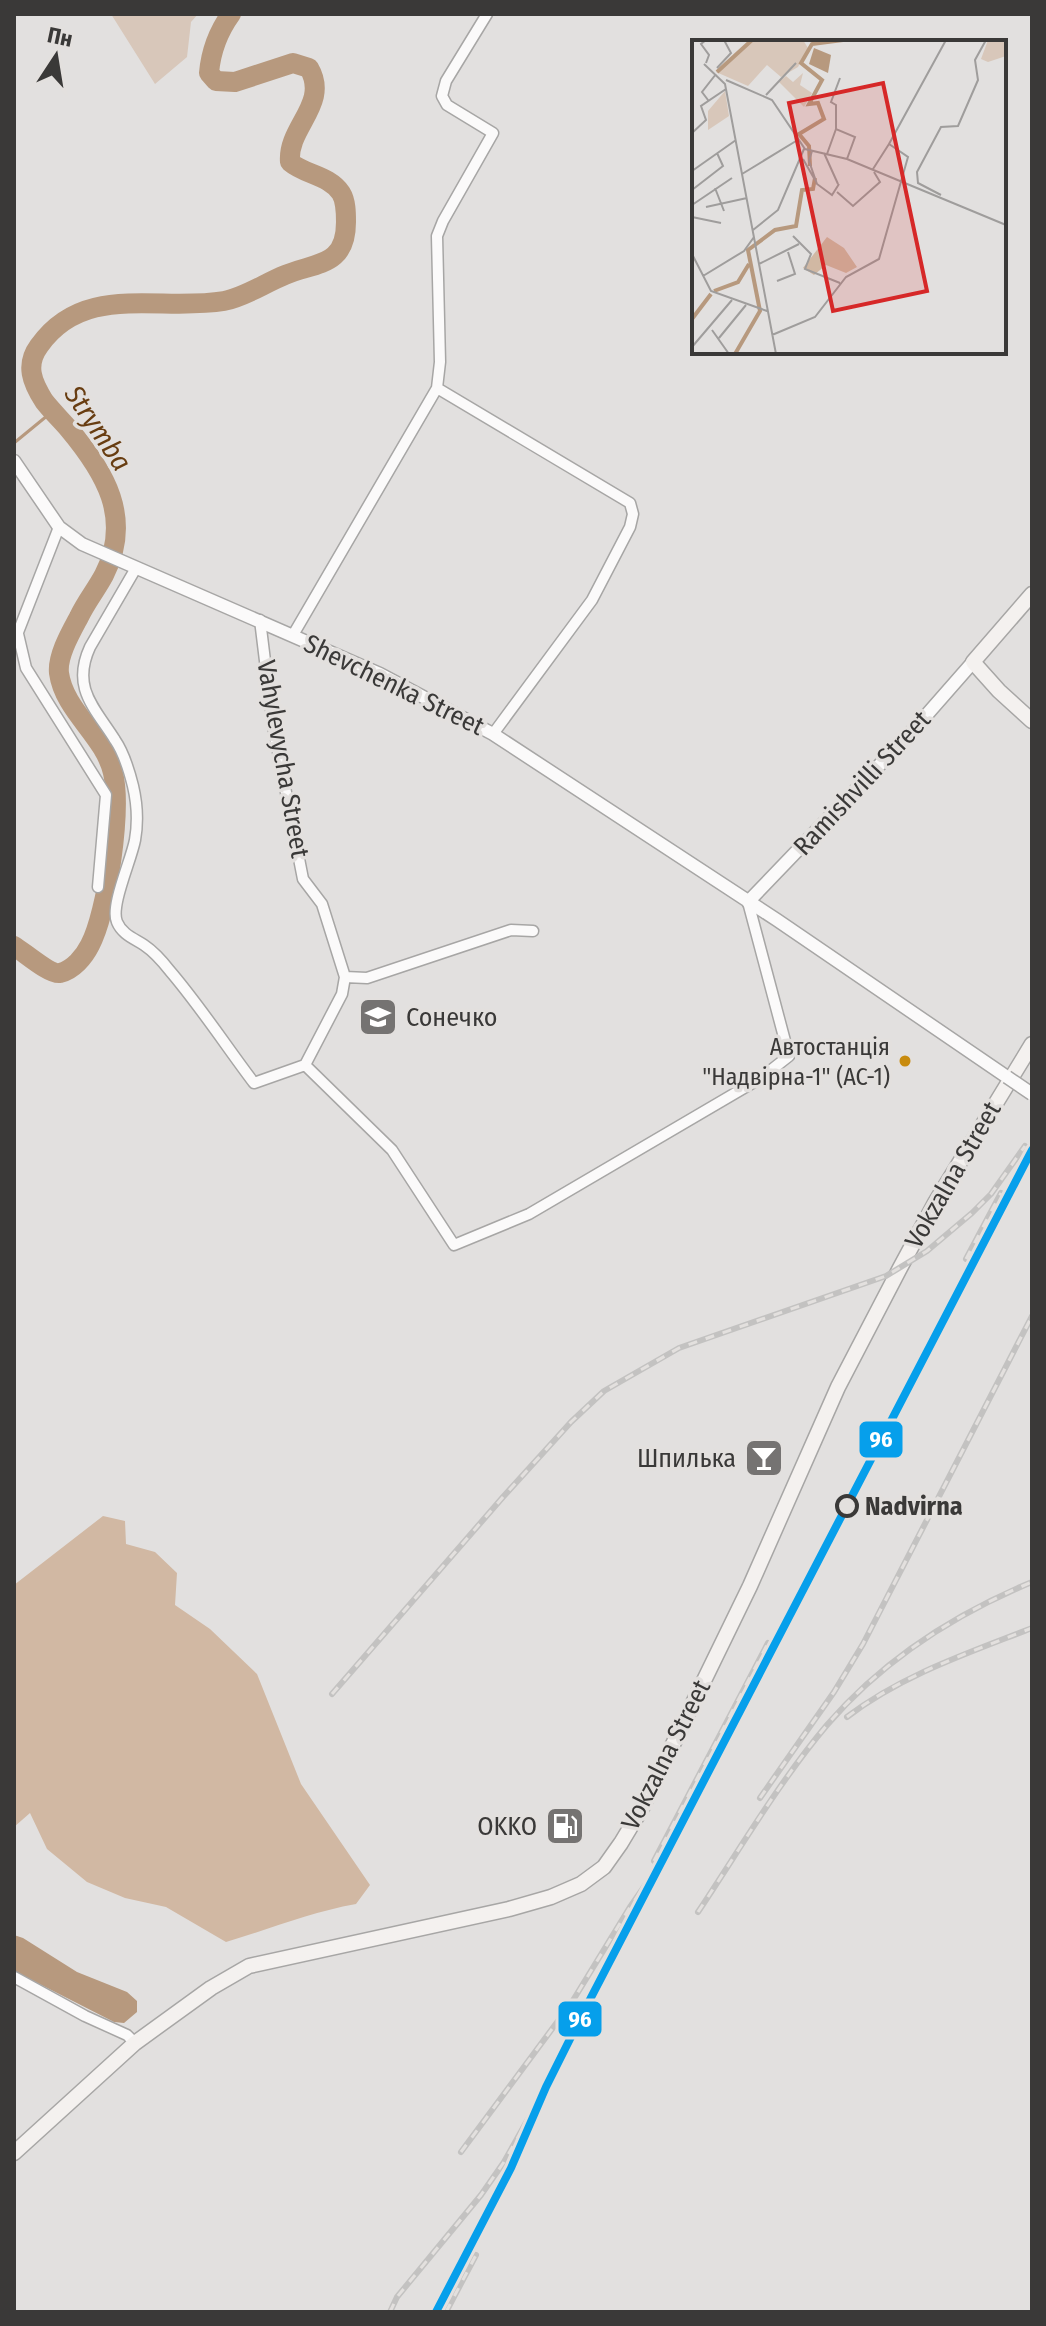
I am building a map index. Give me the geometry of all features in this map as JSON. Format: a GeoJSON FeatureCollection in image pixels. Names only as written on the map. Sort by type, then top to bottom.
{"type":"FeatureCollection","features":[{"type":"Feature","properties":{"kind":"main road"},"geometry":{"type":"LineString","coordinates":[[1032,594],[973,662],[1032,721]]}},
{"type":"Feature","properties":{"kind":"main road","name":"Vokzalna Street"},"geometry":{"type":"LineString","coordinates":[[14,2153],[135,2043],[211,1988],[249,1966],[523,1905],[581,1884],[604,1867],[642,1808],[750,1586],[838,1387],[935,1203],[1032,1044]]}},
{"type":"Feature","properties":{"kind":"street"},"geometry":{"type":"LineString","coordinates":[[293,635],[437,388],[440,362],[437,236],[493,133],[447,105],[442,96],[446,81],[487,14]]}},
{"type":"Feature","properties":{"kind":"street"},"geometry":{"type":"LineString","coordinates":[[437,388],[630,503],[633,514],[630,527],[592,600],[493,734]]}},
{"type":"Feature","properties":{"kind":"street","name":"Shevchenka Street"},"geometry":{"type":"LineString","coordinates":[[14,461],[59,527],[82,544],[380,674],[493,734],[777,920],[1032,1094]]}},
{"type":"Feature","properties":{"kind":"street"},"geometry":{"type":"LineString","coordinates":[[59,527],[16,638],[26,668],[106,795],[98,887]]}},
{"type":"Feature","properties":{"kind":"street"},"geometry":{"type":"LineString","coordinates":[[131,566],[85,658],[84,672],[88,701],[115,740],[127,764],[136,806],[136,837],[114,912],[118,925],[131,939],[145,946],[169,970],[254,1083],[305,1065],[342,994],[345,977],[367,978],[511,930],[533,931]]}},
{"type":"Feature","properties":{"kind":"street","name":"Vahylevycha Street"},"geometry":{"type":"LineString","coordinates":[[260,620],[273,726],[303,879],[322,904],[345,977]]}},
{"type":"Feature","properties":{"kind":"street","name":"Ramishvilli Street"},"geometry":{"type":"LineString","coordinates":[[748,902],[916,727],[973,662]]}},
{"type":"Feature","properties":{"kind":"street"},"geometry":{"type":"LineString","coordinates":[[305,1065],[392,1150],[454,1245],[529,1214],[761,1078],[789,1056],[748,902]]}},
{"type":"Feature","properties":{"kind":"street"},"geometry":{"type":"LineString","coordinates":[[14,1977],[127,2035],[135,2043]]}},
{"type":"Feature","properties":{"kind":"shaded area"},"geometry":{"type":"Polygon","coordinates":[[[111,14],[198,14],[191,22],[187,57],[155,84],[111,14]]]}},
{"type":"Feature","properties":{"kind":"shaded area"},"geometry":{"type":"Polygon","coordinates":[[[103,1516],[125,1521],[126,1544],[155,1552],[177,1573],[175,1605],[210,1629],[257,1674],[301,1784],[370,1885],[356,1904],[226,1942],[166,1907],[125,1898],[87,1882],[47,1849],[30,1813],[14,1827],[14,1585],[103,1516]]]}},
{"type":"Feature","properties":{"kind":"shaded area"},"geometry":{"type":"Polygon","coordinates":[[[14,1935],[77,1972],[127,1992],[137,2001],[137,2012],[124,2023],[114,2022],[14,1971],[14,1935]]]}},
{"type":"Feature","properties":{"kind":"waterway","name":"Strymba"},"geometry":{"type":"LineString","coordinates":[[14,946],[56,973],[69,969],[85,954],[102,910],[116,811],[109,760],[68,699],[59,673],[62,652],[104,575],[112,554],[116,534],[115,515],[111,497],[93,462],[36,387],[31,367],[35,353],[57,326],[78,314],[124,304],[199,303],[232,299],[327,260],[335,255],[345,237],[346,211],[341,193],[330,182],[290,162],[291,149],[314,93],[309,68],[293,63],[235,82],[216,81],[209,73],[216,42],[231,14]]}},
{"type":"Feature","properties":{"kind":"waterway"},"geometry":{"type":"LineString","coordinates":[[14,443],[53,411]]}},
{"type":"Feature","properties":{"kind":"railway"},"geometry":{"type":"LineString","coordinates":[[332,1694],[503,1497],[571,1422],[604,1391],[679,1348],[886,1276],[927,1251],[972,1213],[991,1194],[1025,1146]]}},
{"type":"Feature","properties":{"kind":"railway"},"geometry":{"type":"LineString","coordinates":[[966,1259],[1001,1193]]}},
{"type":"Feature","properties":{"kind":"railway"},"geometry":{"type":"LineString","coordinates":[[760,1798],[834,1692],[863,1644],[1032,1316]]}},
{"type":"Feature","properties":{"kind":"railway"},"geometry":{"type":"LineString","coordinates":[[698,1912],[792,1769],[848,1702],[896,1660],[948,1624],[1032,1582]]}},
{"type":"Feature","properties":{"kind":"railway"},"geometry":{"type":"LineString","coordinates":[[847,1717],[913,1677],[1032,1628]]}},
{"type":"Feature","properties":{"kind":"railway"},"geometry":{"type":"LineString","coordinates":[[654,1861],[768,1643]]}},
{"type":"Feature","properties":{"kind":"railway"},"geometry":{"type":"LineString","coordinates":[[461,2152],[572,2002],[630,1907],[667,1854]]}},
{"type":"Feature","properties":{"kind":"railway"},"geometry":{"type":"LineString","coordinates":[[390,2312],[397,2297],[481,2195],[504,2162],[546,2087]]}},
{"type":"Feature","properties":{"kind":"railway"},"geometry":{"type":"LineString","coordinates":[[446,2312],[476,2255]]}},
{"type":"Feature","properties":{"kind":"transit line","name":"96"},"geometry":{"type":"LineString","coordinates":[[436,2312],[511,2168],[546,2087],[584,2011],[1032,1150]]}},
{"type":"Feature","properties":{"kind":"place","name":"Сонечко"},"geometry":{"type":"Point","coordinates":[378,1017]}},
{"type":"Feature","properties":{"kind":"place","name":"Автостанція \"Надвірна-1\" (АС-1)"},"geometry":{"type":"Point","coordinates":[905,1061]}},
{"type":"Feature","properties":{"kind":"place","name":"Шпилька"},"geometry":{"type":"Point","coordinates":[764,1458]}},
{"type":"Feature","properties":{"kind":"place","name":"Nadvirna"},"geometry":{"type":"Point","coordinates":[847,1506]}},
{"type":"Feature","properties":{"kind":"place","name":"OKKO"},"geometry":{"type":"Point","coordinates":[565,1826]}}]}
